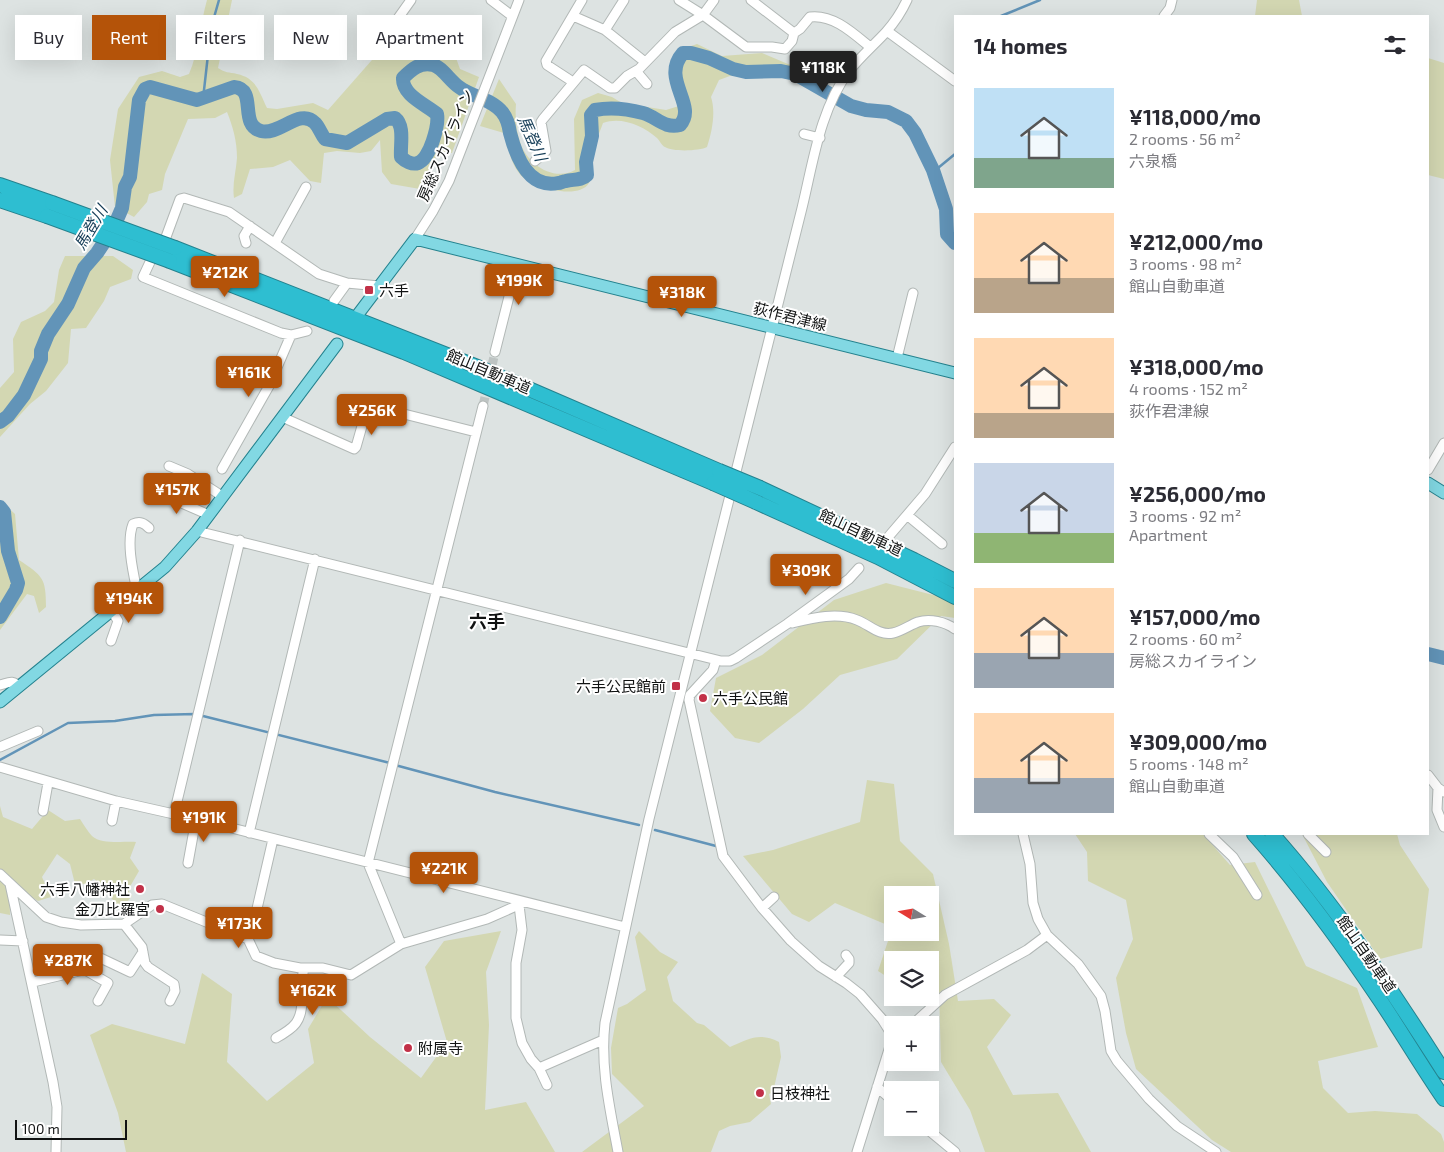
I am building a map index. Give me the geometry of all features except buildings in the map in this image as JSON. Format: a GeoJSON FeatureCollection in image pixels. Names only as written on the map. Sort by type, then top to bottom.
{"type":"FeatureCollection","features":[{"type":"Feature","properties":{"kind":"highway","name":"館山自動車道"},"geometry":{"type":"LineString","coordinates":[[0,185],[50,210]]}},
{"type":"Feature","properties":{"kind":"highway","name":"館山自動車道"},"geometry":{"type":"LineString","coordinates":[[0,200],[50,210],[170,249],[480,368],[716,477],[756,502],[878,557],[954,596]]}},
{"type":"Feature","properties":{"kind":"highway","name":"館山自動車道"},"geometry":{"type":"LineString","coordinates":[[716,477],[760,488],[914,560],[954,581]]}},
{"type":"Feature","properties":{"kind":"highway","name":"館山自動車道"},"geometry":{"type":"LineString","coordinates":[[1255,835],[1282,866],[1333,932],[1381,1001],[1444,1099]]}},
{"type":"Feature","properties":{"kind":"highway","name":"館山自動車道"},"geometry":{"type":"LineString","coordinates":[[1273,835],[1342,920],[1420,1033],[1444,1072]]}},
{"type":"Feature","properties":{"kind":"main road","name":"荻作君津線"},"geometry":{"type":"LineString","coordinates":[[414,239],[954,373]]}},
{"type":"Feature","properties":{"kind":"main road","name":"房総スカイライン"},"geometry":{"type":"LineString","coordinates":[[359,313],[414,239]]}},
{"type":"Feature","properties":{"kind":"main road"},"geometry":{"type":"LineString","coordinates":[[0,702],[165,567],[197,531],[336,344]]}},
{"type":"Feature","properties":{"kind":"main road"},"geometry":{"type":"LineString","coordinates":[[1429,485],[1444,493]]}},
{"type":"Feature","properties":{"kind":"street"},"geometry":{"type":"LineString","coordinates":[[400,15],[411,0]]}},
{"type":"Feature","properties":{"kind":"street"},"geometry":{"type":"LineString","coordinates":[[491,0],[512,16]]}},
{"type":"Feature","properties":{"kind":"street","name":"房総スカイライン"},"geometry":{"type":"LineString","coordinates":[[414,239],[434,211],[449,181],[519,0]]}},
{"type":"Feature","properties":{"kind":"street"},"geometry":{"type":"LineString","coordinates":[[570,80],[547,65],[546,60],[582,0]]}},
{"type":"Feature","properties":{"kind":"street"},"geometry":{"type":"LineString","coordinates":[[605,30],[624,0]]}},
{"type":"Feature","properties":{"kind":"street"},"geometry":{"type":"LineString","coordinates":[[679,0],[703,14],[746,48],[772,47],[785,49],[792,41],[794,33],[810,17],[817,16],[834,21],[870,47]]}},
{"type":"Feature","properties":{"kind":"street"},"geometry":{"type":"LineString","coordinates":[[535,161],[546,151],[541,122],[584,70],[610,88],[615,88],[627,76],[636,71],[671,36],[703,14],[714,0]]}},
{"type":"Feature","properties":{"kind":"street"},"geometry":{"type":"LineString","coordinates":[[751,0],[794,33]]}},
{"type":"Feature","properties":{"kind":"street"},"geometry":{"type":"LineString","coordinates":[[618,1152],[604,1072],[603,1040],[648,819],[827,114],[842,83],[870,47],[887,31],[907,0]]}},
{"type":"Feature","properties":{"kind":"street"},"geometry":{"type":"LineString","coordinates":[[1165,15],[1170,8],[1172,0]]}},
{"type":"Feature","properties":{"kind":"street"},"geometry":{"type":"LineString","coordinates":[[573,16],[605,30],[645,62]]}},
{"type":"Feature","properties":{"kind":"street"},"geometry":{"type":"LineString","coordinates":[[887,31],[954,80]]}},
{"type":"Feature","properties":{"kind":"street"},"geometry":{"type":"LineString","coordinates":[[671,36],[676,47]]}},
{"type":"Feature","properties":{"kind":"street"},"geometry":{"type":"LineString","coordinates":[[636,71],[647,84]]}},
{"type":"Feature","properties":{"kind":"street"},"geometry":{"type":"LineString","coordinates":[[804,134],[820,138]]}},
{"type":"Feature","properties":{"kind":"street"},"geometry":{"type":"LineString","coordinates":[[274,243],[306,187]]}},
{"type":"Feature","properties":{"kind":"street"},"geometry":{"type":"LineString","coordinates":[[170,249],[180,199],[184,198],[229,212],[319,274],[347,283],[379,286]]}},
{"type":"Feature","properties":{"kind":"street"},"geometry":{"type":"LineString","coordinates":[[246,243],[244,236],[250,226]]}},
{"type":"Feature","properties":{"kind":"street"},"geometry":{"type":"LineString","coordinates":[[150,262],[143,277],[281,333],[290,335],[307,331]]}},
{"type":"Feature","properties":{"kind":"street"},"geometry":{"type":"LineString","coordinates":[[495,352],[517,265]]}},
{"type":"Feature","properties":{"kind":"street"},"geometry":{"type":"LineString","coordinates":[[334,301],[347,283]]}},
{"type":"Feature","properties":{"kind":"street"},"geometry":{"type":"LineString","coordinates":[[897,358],[913,293]]}},
{"type":"Feature","properties":{"kind":"street"},"geometry":{"type":"LineString","coordinates":[[222,469],[269,386],[290,335]]}},
{"type":"Feature","properties":{"kind":"street"},"geometry":{"type":"LineString","coordinates":[[282,417],[354,448],[356,447],[368,405],[476,432]]}},
{"type":"Feature","properties":{"kind":"street"},"geometry":{"type":"LineString","coordinates":[[401,944],[368,863],[483,406]]}},
{"type":"Feature","properties":{"kind":"street"},"geometry":{"type":"LineString","coordinates":[[1429,468],[1444,443]]}},
{"type":"Feature","properties":{"kind":"street"},"geometry":{"type":"LineString","coordinates":[[889,536],[925,494],[954,449]]}},
{"type":"Feature","properties":{"kind":"street"},"geometry":{"type":"LineString","coordinates":[[169,466],[188,474],[222,496]]}},
{"type":"Feature","properties":{"kind":"street"},"geometry":{"type":"LineString","coordinates":[[157,491],[177,502],[209,514]]}},
{"type":"Feature","properties":{"kind":"street"},"geometry":{"type":"LineString","coordinates":[[907,515],[942,544]]}},
{"type":"Feature","properties":{"kind":"street"},"geometry":{"type":"LineString","coordinates":[[137,590],[131,547],[132,527],[133,524],[139,522],[149,528]]}},
{"type":"Feature","properties":{"kind":"street"},"geometry":{"type":"LineString","coordinates":[[197,531],[240,540],[716,660],[730,661],[787,624],[849,579],[859,568]]}},
{"type":"Feature","properties":{"kind":"street"},"geometry":{"type":"LineString","coordinates":[[174,814],[240,540]]}},
{"type":"Feature","properties":{"kind":"street"},"geometry":{"type":"LineString","coordinates":[[249,833],[315,559]]}},
{"type":"Feature","properties":{"kind":"street"},"geometry":{"type":"LineString","coordinates":[[112,611],[118,621],[112,641]]}},
{"type":"Feature","properties":{"kind":"street"},"geometry":{"type":"LineString","coordinates":[[787,624],[815,617],[840,616],[857,620],[882,634],[892,634],[919,622],[930,620],[948,624],[954,628]]}},
{"type":"Feature","properties":{"kind":"street"},"geometry":{"type":"LineString","coordinates":[[716,660],[713,670],[690,695],[689,700],[723,856],[762,908],[791,940],[819,966],[860,994],[884,1022]]}},
{"type":"Feature","properties":{"kind":"street"},"geometry":{"type":"LineString","coordinates":[[0,685],[12,682],[16,683],[19,687]]}},
{"type":"Feature","properties":{"kind":"street"},"geometry":{"type":"LineString","coordinates":[[0,747],[38,731]]}},
{"type":"Feature","properties":{"kind":"street"},"geometry":{"type":"LineString","coordinates":[[0,767],[48,783],[116,801],[196,819],[522,903],[625,927]]}},
{"type":"Feature","properties":{"kind":"street"},"geometry":{"type":"LineString","coordinates":[[1429,776],[1441,790],[1437,810],[1444,827]]}},
{"type":"Feature","properties":{"kind":"street"},"geometry":{"type":"LineString","coordinates":[[43,811],[48,783]]}},
{"type":"Feature","properties":{"kind":"street"},"geometry":{"type":"LineString","coordinates":[[112,821],[116,801]]}},
{"type":"Feature","properties":{"kind":"street"},"geometry":{"type":"LineString","coordinates":[[188,863],[196,819]]}},
{"type":"Feature","properties":{"kind":"street"},"geometry":{"type":"LineString","coordinates":[[1024,835],[1030,864],[1033,903],[1038,919],[1047,935],[1078,964],[1101,996],[1106,1011],[1111,1051],[1117,1061],[1149,1099],[1177,1126],[1216,1152]]}},
{"type":"Feature","properties":{"kind":"street"},"geometry":{"type":"LineString","coordinates":[[1210,835],[1233,857],[1257,895]]}},
{"type":"Feature","properties":{"kind":"street"},"geometry":{"type":"LineString","coordinates":[[1309,835],[1326,852]]}},
{"type":"Feature","properties":{"kind":"street"},"geometry":{"type":"LineString","coordinates":[[248,939],[253,926],[273,839]]}},
{"type":"Feature","properties":{"kind":"street"},"geometry":{"type":"LineString","coordinates":[[0,874],[46,917],[61,922],[81,925],[124,924],[158,903],[248,939],[256,956],[262,959],[304,968],[323,968],[351,975],[401,944],[488,919],[522,903]]}},
{"type":"Feature","properties":{"kind":"street"},"geometry":{"type":"LineString","coordinates":[[10,884],[33,982],[57,1107],[56,1152]]}},
{"type":"Feature","properties":{"kind":"street"},"geometry":{"type":"LineString","coordinates":[[762,908],[774,897]]}},
{"type":"Feature","properties":{"kind":"street"},"geometry":{"type":"LineString","coordinates":[[522,903],[522,930],[516,962],[516,1018],[522,1043],[531,1059],[539,1068],[547,1085]]}},
{"type":"Feature","properties":{"kind":"street"},"geometry":{"type":"LineString","coordinates":[[124,924],[138,940],[148,967],[175,986],[170,1001]]}},
{"type":"Feature","properties":{"kind":"street"},"geometry":{"type":"LineString","coordinates":[[922,1016],[945,995],[1027,950],[1047,935]]}},
{"type":"Feature","properties":{"kind":"street"},"geometry":{"type":"LineString","coordinates":[[0,940],[23,941]]}},
{"type":"Feature","properties":{"kind":"street"},"geometry":{"type":"LineString","coordinates":[[83,970],[90,954],[92,954],[130,972],[143,952]]}},
{"type":"Feature","properties":{"kind":"street"},"geometry":{"type":"LineString","coordinates":[[836,976],[849,963],[846,955]]}},
{"type":"Feature","properties":{"kind":"street"},"geometry":{"type":"LineString","coordinates":[[276,1038],[290,1030],[301,1016],[302,997],[300,989],[304,968]]}},
{"type":"Feature","properties":{"kind":"street"},"geometry":{"type":"LineString","coordinates":[[33,982],[83,970],[108,983],[98,1001]]}},
{"type":"Feature","properties":{"kind":"street"},"geometry":{"type":"LineString","coordinates":[[539,1068],[603,1040]]}},
{"type":"Feature","properties":{"kind":"street"},"geometry":{"type":"LineString","coordinates":[[857,1152],[884,1063]]}},
{"type":"Feature","properties":{"kind":"street"},"geometry":{"type":"LineString","coordinates":[[877,1087],[884,1093]]}},
{"type":"Feature","properties":{"kind":"street"},"geometry":{"type":"LineString","coordinates":[[936,1136],[955,1152]]}},
{"type":"Feature","properties":{"kind":"green space"},"geometry":{"type":"Polygon","coordinates":[[[207,0],[232,0],[229,15],[204,15],[207,0]]]}},
{"type":"Feature","properties":{"kind":"green space"},"geometry":{"type":"Polygon","coordinates":[[[1257,0],[1299,0],[1302,15],[1255,15],[1257,0]]]}},
{"type":"Feature","properties":{"kind":"green space"},"geometry":{"type":"Polygon","coordinates":[[[697,44],[722,56],[762,53],[795,67],[749,69],[719,80],[711,97],[713,122],[707,147],[686,150],[669,149],[663,146],[652,134],[632,123],[610,121],[603,123],[593,153],[589,183],[575,191],[554,190],[542,187],[524,178],[513,164],[504,133],[480,126],[499,79],[516,104],[516,123],[519,137],[523,150],[528,157],[542,169],[550,172],[558,174],[575,170],[574,119],[582,100],[598,93],[612,97],[622,103],[666,110],[679,106],[678,95],[672,77],[671,62],[675,55],[683,49],[697,44]]]}},
{"type":"Feature","properties":{"kind":"green space"},"geometry":{"type":"Polygon","coordinates":[[[1429,58],[1444,63],[1444,179],[1429,175],[1429,58]]]}},
{"type":"Feature","properties":{"kind":"green space"},"geometry":{"type":"Polygon","coordinates":[[[194,60],[220,60],[218,68],[225,72],[243,76],[253,82],[267,108],[277,109],[313,103],[328,110],[372,60],[457,60],[460,69],[479,77],[452,153],[438,152],[429,176],[420,189],[391,184],[382,172],[380,140],[371,151],[360,153],[337,151],[324,153],[321,183],[310,181],[290,160],[273,167],[250,169],[242,194],[234,198],[233,188],[237,152],[227,112],[215,118],[188,119],[165,174],[162,190],[149,194],[147,202],[134,217],[115,207],[110,160],[118,109],[139,77],[162,71],[180,77],[189,74],[194,60]]]}},
{"type":"Feature","properties":{"kind":"green space"},"geometry":{"type":"Polygon","coordinates":[[[65,256],[113,256],[133,270],[131,279],[110,287],[104,301],[86,328],[71,329],[68,363],[46,391],[30,404],[0,437],[0,388],[14,372],[13,339],[21,322],[45,311],[54,302],[59,270],[65,256]]]}},
{"type":"Feature","properties":{"kind":"green space"},"geometry":{"type":"Polygon","coordinates":[[[0,500],[15,514],[19,560],[38,574],[44,584],[46,607],[39,613],[34,596],[27,594],[0,630],[0,500]]]}},
{"type":"Feature","properties":{"kind":"green space"},"geometry":{"type":"Polygon","coordinates":[[[886,583],[949,599],[954,602],[954,618],[941,616],[897,659],[840,675],[803,709],[759,743],[735,738],[710,711],[716,678],[762,655],[834,600],[886,583]]]}},
{"type":"Feature","properties":{"kind":"green space"},"geometry":{"type":"Polygon","coordinates":[[[867,780],[894,784],[900,841],[933,874],[936,886],[884,886],[884,924],[835,903],[809,922],[792,914],[743,856],[773,850],[860,822],[867,780]]]}},
{"type":"Feature","properties":{"kind":"green space"},"geometry":{"type":"Polygon","coordinates":[[[0,806],[3,817],[32,829],[48,810],[65,821],[80,819],[90,834],[101,841],[136,842],[130,858],[139,871],[128,890],[132,896],[121,909],[94,879],[85,884],[75,884],[70,864],[57,854],[42,877],[51,897],[38,901],[9,883],[10,915],[0,913],[0,806]]]}},
{"type":"Feature","properties":{"kind":"green space"},"geometry":{"type":"Polygon","coordinates":[[[1076,835],[1204,835],[1230,865],[1255,862],[1306,966],[1357,988],[1378,1047],[1318,1061],[1323,1088],[1348,1113],[1375,1111],[1417,1114],[1441,1134],[1444,1142],[1444,1152],[1231,1152],[1212,1140],[1136,1069],[1126,1033],[1116,978],[1133,939],[1126,900],[1088,881],[1087,852],[1076,835]]]}},
{"type":"Feature","properties":{"kind":"green space"},"geometry":{"type":"Polygon","coordinates":[[[1303,835],[1397,835],[1400,845],[1429,889],[1422,948],[1380,959],[1327,882],[1303,835]]]}},
{"type":"Feature","properties":{"kind":"green space"},"geometry":{"type":"Polygon","coordinates":[[[939,900],[949,944],[958,1001],[994,999],[1011,1015],[987,1047],[1013,1095],[1058,1093],[1091,1152],[985,1152],[970,1110],[941,1062],[939,951],[885,951],[888,941],[939,941],[939,900]]]}},
{"type":"Feature","properties":{"kind":"green space"},"geometry":{"type":"Polygon","coordinates":[[[501,931],[486,972],[489,1025],[485,1110],[526,1102],[555,1152],[126,1152],[118,1113],[90,1035],[112,1024],[185,1044],[202,973],[232,994],[227,1062],[267,1101],[314,1063],[308,1029],[327,997],[370,1037],[421,1078],[447,1042],[425,967],[444,941],[501,931]]]}},
{"type":"Feature","properties":{"kind":"green space"},"geometry":{"type":"Polygon","coordinates":[[[639,931],[660,952],[678,962],[667,977],[673,1001],[697,1023],[704,1025],[730,1047],[749,1039],[760,1037],[766,1037],[779,1042],[781,1057],[773,1092],[769,1094],[771,1104],[750,1122],[730,1126],[719,1131],[711,1152],[582,1152],[644,1106],[612,1074],[611,1048],[618,1008],[627,1004],[646,990],[635,937],[639,931]]]}},
{"type":"Feature","properties":{"kind":"green space"},"geometry":{"type":"Polygon","coordinates":[[[884,953],[884,975],[878,971],[884,953]]]}},
{"type":"Feature","properties":{"kind":"waterway"},"geometry":{"type":"LineString","coordinates":[[203,99],[211,28],[219,0]]}},
{"type":"Feature","properties":{"kind":"waterway"},"geometry":{"type":"LineString","coordinates":[[1003,15],[1040,0]]}},
{"type":"Feature","properties":{"kind":"waterway","name":"馬登川"},"geometry":{"type":"LineString","coordinates":[[0,422],[8,416],[24,395],[41,359],[41,351],[48,334],[68,304],[84,268],[113,229],[122,208],[125,187],[130,177],[139,100],[145,89],[150,87],[197,100],[234,87],[241,89],[245,94],[250,122],[261,131],[275,130],[303,118],[315,123],[325,139],[347,143],[387,119],[395,118],[401,131],[401,157],[409,162],[418,163],[430,149],[435,133],[437,114],[410,94],[406,89],[403,78],[416,67],[424,64],[433,65],[440,68],[464,90],[493,104],[504,114],[516,151],[525,169],[531,176],[548,184],[580,179],[587,175],[586,162],[592,136],[591,115],[595,110],[631,110],[643,113],[669,125],[680,125],[685,109],[675,72],[677,63],[683,53],[691,53],[746,72],[781,71],[795,74],[851,106],[866,110],[888,112],[906,121],[915,133],[933,170],[946,209],[947,234],[954,242]]}},
{"type":"Feature","properties":{"kind":"waterway"},"geometry":{"type":"LineString","coordinates":[[933,170],[954,155]]}},
{"type":"Feature","properties":{"kind":"waterway","name":"馬登川"},"geometry":{"type":"LineString","coordinates":[[0,507],[4,512],[8,551],[18,583],[16,590],[0,617]]}},
{"type":"Feature","properties":{"kind":"waterway","name":"馬登川"},"geometry":{"type":"LineString","coordinates":[[1429,654],[1444,658]]}},
{"type":"Feature","properties":{"kind":"waterway"},"geometry":{"type":"LineString","coordinates":[[0,760],[68,723],[115,721],[154,715],[195,714],[390,763]]}},
{"type":"Feature","properties":{"kind":"waterway"},"geometry":{"type":"LineString","coordinates":[[395,765],[495,792],[639,825]]}},
{"type":"Feature","properties":{"kind":"waterway"},"geometry":{"type":"LineString","coordinates":[[655,830],[716,846]]}},
{"type":"Feature","properties":{"kind":"tunnel"},"geometry":{"type":"LineString","coordinates":[[483,406],[495,352]]}},
{"type":"Feature","properties":{"kind":"place","name":"六手"},"geometry":{"type":"Point","coordinates":[369,290]}},
{"type":"Feature","properties":{"kind":"place","name":"六手公民館前"},"geometry":{"type":"Point","coordinates":[676,686]}},
{"type":"Feature","properties":{"kind":"place","name":"六手公民館"},"geometry":{"type":"Point","coordinates":[703,698]}},
{"type":"Feature","properties":{"kind":"place","name":"六手八幡神社"},"geometry":{"type":"Point","coordinates":[140,889]}},
{"type":"Feature","properties":{"kind":"place","name":"金刀比羅宮"},"geometry":{"type":"Point","coordinates":[160,909]}},
{"type":"Feature","properties":{"kind":"place","name":"附属寺"},"geometry":{"type":"Point","coordinates":[408,1048]}},
{"type":"Feature","properties":{"kind":"place","name":"日枝神社"},"geometry":{"type":"Point","coordinates":[760,1093]}},
{"type":"Feature","properties":{"kind":"district","name":"六手"},"geometry":{"type":"Point","coordinates":[487,621]}}]}
